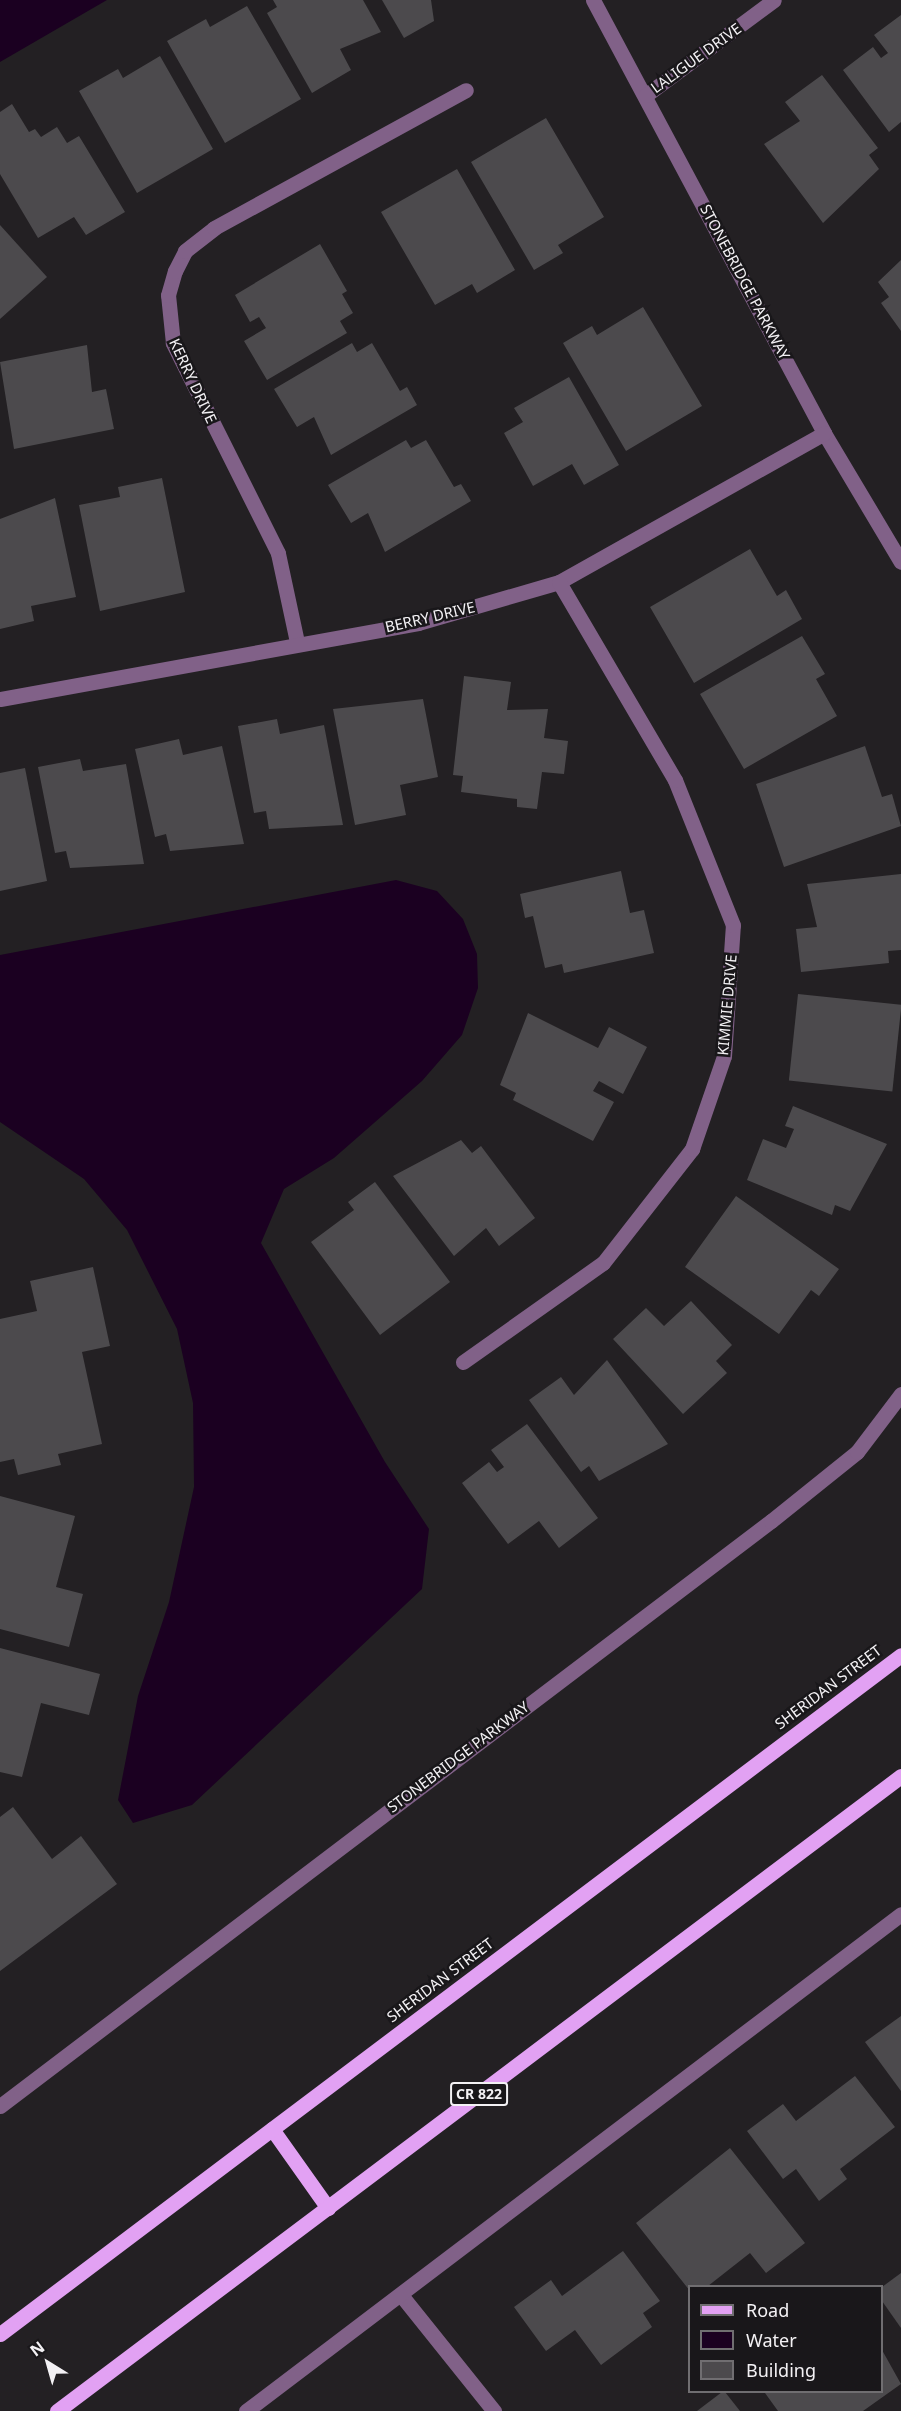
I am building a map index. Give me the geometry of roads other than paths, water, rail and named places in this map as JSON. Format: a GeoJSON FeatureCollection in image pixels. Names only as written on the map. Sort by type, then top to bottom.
{"type":"FeatureCollection","features":[{"type":"Feature","properties":{"kind":"main road","name":"SHERIDAN STREET"},"geometry":{"type":"LineString","coordinates":[[0,2334],[901,1654]]}},
{"type":"Feature","properties":{"kind":"main road","name":"CR 822"},"geometry":{"type":"LineString","coordinates":[[57,2411],[901,1776]]}},
{"type":"Feature","properties":{"kind":"main road"},"geometry":{"type":"LineString","coordinates":[[272,2129],[328,2208]]}},
{"type":"Feature","properties":{"kind":"street","name":"STONEBRIDGE PARKWAY"},"geometry":{"type":"LineString","coordinates":[[593,0],[646,95],[824,433],[901,562]]}},
{"type":"Feature","properties":{"kind":"street","name":"LALIGUE DRIVE"},"geometry":{"type":"LineString","coordinates":[[646,95],[774,0]]}},
{"type":"Feature","properties":{"kind":"street","name":"KERRY DRIVE"},"geometry":{"type":"LineString","coordinates":[[297,642],[278,553],[173,343],[168,296],[175,271],[185,251],[214,228],[465,90]]}},
{"type":"Feature","properties":{"kind":"street","name":"BERRY DRIVE"},"geometry":{"type":"LineString","coordinates":[[0,699],[297,642],[418,623],[559,582],[824,433]]}},
{"type":"Feature","properties":{"kind":"street","name":"KIMMIE DRIVE"},"geometry":{"type":"LineString","coordinates":[[463,1362],[603,1263],[692,1149],[724,1056],[733,925],[675,780],[559,582]]}},
{"type":"Feature","properties":{"kind":"street","name":"STONEBRIDGE PARKWAY"},"geometry":{"type":"LineString","coordinates":[[0,2106],[771,1521],[857,1452],[901,1394]]}},
{"type":"Feature","properties":{"kind":"street"},"geometry":{"type":"LineString","coordinates":[[246,2411],[901,1914]]}},
{"type":"Feature","properties":{"kind":"street"},"geometry":{"type":"LineString","coordinates":[[401,2295],[494,2411]]}},
{"type":"Feature","properties":{"kind":"water"},"geometry":{"type":"Polygon","coordinates":[[[0,0],[107,0],[0,62],[0,0]]]}},
{"type":"Feature","properties":{"kind":"water"},"geometry":{"type":"Polygon","coordinates":[[[396,880],[437,891],[463,919],[477,954],[478,988],[462,1035],[422,1081],[334,1158],[284,1189],[261,1243],[385,1462],[429,1529],[422,1589],[192,1805],[133,1823],[118,1800],[138,1696],[169,1602],[194,1487],[193,1403],[177,1329],[127,1230],[84,1179],[0,1122],[0,955],[396,880]]]}}]}
